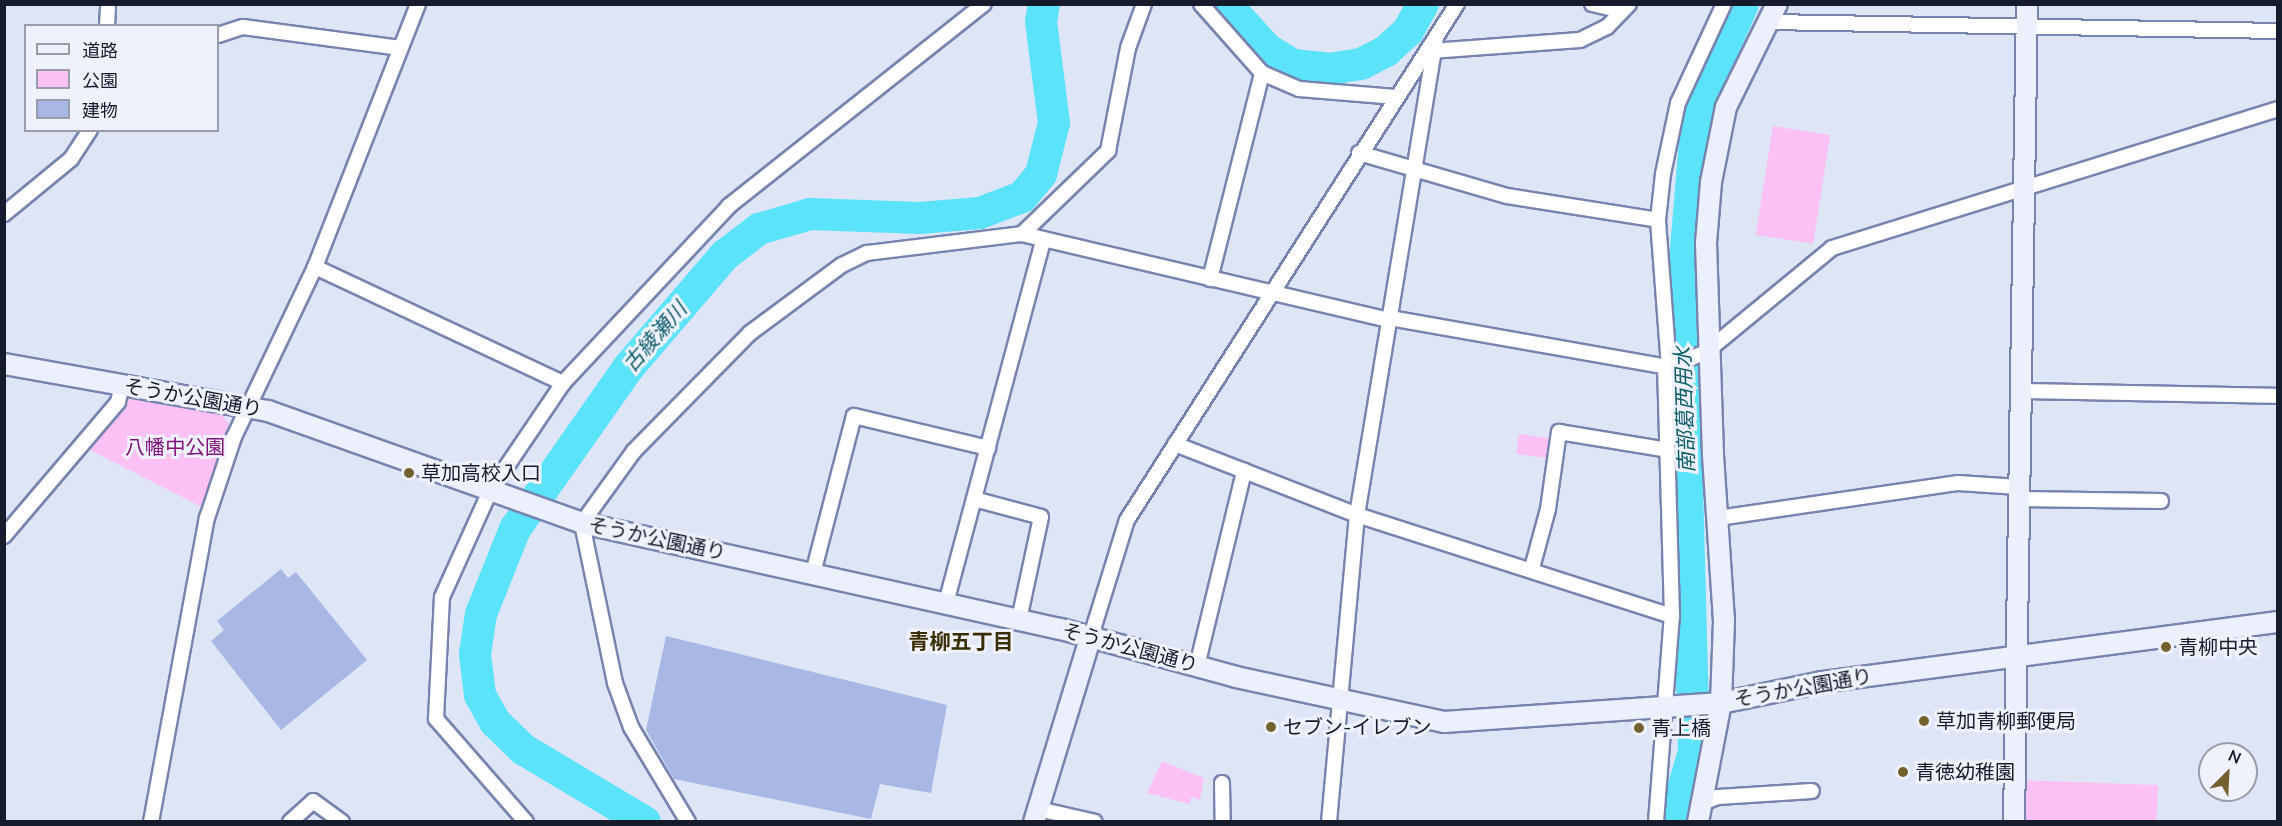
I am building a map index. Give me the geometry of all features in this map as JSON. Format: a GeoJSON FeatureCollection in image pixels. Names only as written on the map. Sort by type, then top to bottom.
{"type":"FeatureCollection","features":[{"type":"Feature","properties":{"kind":"street"},"geometry":{"type":"LineString","coordinates":[[107,24],[108,4]]}},
{"type":"Feature","properties":{"kind":"street"},"geometry":{"type":"LineString","coordinates":[[151,822],[207,518],[246,406],[315,267],[418,4]]}},
{"type":"Feature","properties":{"kind":"street"},"geometry":{"type":"LineString","coordinates":[[526,822],[436,719],[442,597],[496,493],[563,383],[729,206],[984,4]]}},
{"type":"Feature","properties":{"kind":"street"},"geometry":{"type":"LineString","coordinates":[[1022,234],[1108,151],[1128,48],[1144,4]]}},
{"type":"Feature","properties":{"kind":"street"},"geometry":{"type":"LineString","coordinates":[[1201,4],[1262,73],[1299,89],[1396,97]]}},
{"type":"Feature","properties":{"kind":"street"},"geometry":{"type":"LineString","coordinates":[[1095,822],[1036,815],[1127,520],[1269,292],[1457,4]]}},
{"type":"Feature","properties":{"kind":"street"},"geometry":{"type":"LineString","coordinates":[[1592,4],[1626,8]]}},
{"type":"Feature","properties":{"kind":"street"},"geometry":{"type":"LineString","coordinates":[[1656,822],[1673,708],[1667,368],[1658,220],[1678,103],[1724,4]]}},
{"type":"Feature","properties":{"kind":"street"},"geometry":{"type":"LineString","coordinates":[[2014,822],[2019,392],[2027,4]]}},
{"type":"Feature","properties":{"kind":"street"},"geometry":{"type":"LineString","coordinates":[[1431,51],[1580,40],[1601,31],[1626,8]]}},
{"type":"Feature","properties":{"kind":"street"},"geometry":{"type":"LineString","coordinates":[[1700,812],[1716,704],[1724,621],[1709,349],[1706,243],[1718,138],[1737,80],[1773,13],[2027,26],[2277,31]]}},
{"type":"Feature","properties":{"kind":"street"},"geometry":{"type":"LineString","coordinates":[[219,35],[243,27],[401,48]]}},
{"type":"Feature","properties":{"kind":"street"},"geometry":{"type":"LineString","coordinates":[[1329,822],[1357,515],[1431,51],[1436,37]]}},
{"type":"Feature","properties":{"kind":"street"},"geometry":{"type":"LineString","coordinates":[[1210,279],[1262,73]]}},
{"type":"Feature","properties":{"kind":"street"},"geometry":{"type":"LineString","coordinates":[[688,822],[631,727],[615,683],[574,520],[634,451],[750,333],[842,265],[867,253],[1022,234],[1043,241],[1390,319],[1667,368],[1709,349],[1832,248],[2277,108]]}},
{"type":"Feature","properties":{"kind":"street"},"geometry":{"type":"LineString","coordinates":[[4,214],[71,159],[89,132]]}},
{"type":"Feature","properties":{"kind":"street"},"geometry":{"type":"LineString","coordinates":[[1359,153],[1507,196],[1658,220]]}},
{"type":"Feature","properties":{"kind":"street"},"geometry":{"type":"LineString","coordinates":[[946,603],[1043,241]]}},
{"type":"Feature","properties":{"kind":"street"},"geometry":{"type":"LineString","coordinates":[[315,267],[563,383]]}},
{"type":"Feature","properties":{"kind":"street","name":"そうか公園通り"},"geometry":{"type":"LineString","coordinates":[[4,364],[246,406],[304,422],[574,520],[1092,636],[1197,666],[1339,702],[1477,724],[1716,704],[1804,684],[2277,622]]}},
{"type":"Feature","properties":{"kind":"street"},"geometry":{"type":"LineString","coordinates":[[4,537],[118,402],[122,385]]}},
{"type":"Feature","properties":{"kind":"street"},"geometry":{"type":"LineString","coordinates":[[2019,392],[2277,396]]}},
{"type":"Feature","properties":{"kind":"street"},"geometry":{"type":"LineString","coordinates":[[813,573],[854,416],[988,448]]}},
{"type":"Feature","properties":{"kind":"street"},"geometry":{"type":"LineString","coordinates":[[1532,568],[1548,509],[1559,432],[1668,450]]}},
{"type":"Feature","properties":{"kind":"street"},"geometry":{"type":"LineString","coordinates":[[1175,444],[1357,515],[1532,568],[1672,616]]}},
{"type":"Feature","properties":{"kind":"street"},"geometry":{"type":"LineString","coordinates":[[1197,666],[1244,471]]}},
{"type":"Feature","properties":{"kind":"street"},"geometry":{"type":"LineString","coordinates":[[1718,518],[1958,483],[2019,493],[2161,501]]}},
{"type":"Feature","properties":{"kind":"street"},"geometry":{"type":"LineString","coordinates":[[974,500],[1041,517],[1019,620]]}},
{"type":"Feature","properties":{"kind":"street"},"geometry":{"type":"LineString","coordinates":[[1700,812],[1718,797],[1812,791]]}},
{"type":"Feature","properties":{"kind":"street"},"geometry":{"type":"LineString","coordinates":[[1220,792],[1223,822]]}},
{"type":"Feature","properties":{"kind":"street"},"geometry":{"type":"LineString","coordinates":[[290,822],[313,801],[342,822]]}},
{"type":"Feature","properties":{"kind":"green space"},"geometry":{"type":"Polygon","coordinates":[[[1773,126],[1830,135],[1813,244],[1756,235],[1773,126]]]}},
{"type":"Feature","properties":{"kind":"green space","name":"八幡中公園"},"geometry":{"type":"Polygon","coordinates":[[[131,396],[221,413],[229,424],[202,507],[88,449],[131,396]]]}},
{"type":"Feature","properties":{"kind":"green space"},"geometry":{"type":"Polygon","coordinates":[[[1519,434],[1553,439],[1550,459],[1516,454],[1519,434]]]}},
{"type":"Feature","properties":{"kind":"green space"},"geometry":{"type":"Polygon","coordinates":[[[1162,761],[1204,778],[1200,800],[1191,797],[1190,804],[1147,793],[1162,761]]]}},
{"type":"Feature","properties":{"kind":"green space"},"geometry":{"type":"Polygon","coordinates":[[[2018,780],[2158,785],[2157,822],[2017,822],[2018,780]]]}},
{"type":"Feature","properties":{"kind":"building"},"geometry":{"type":"Polygon","coordinates":[[[281,569],[288,578],[296,572],[367,660],[281,730],[211,641],[224,630],[217,621],[281,569]]]}},
{"type":"Feature","properties":{"kind":"building"},"geometry":{"type":"Polygon","coordinates":[[[666,636],[947,705],[931,793],[880,784],[871,819],[674,779],[646,730],[666,636]]]}},
{"type":"Feature","properties":{"kind":"waterway","name":"古綾瀬川"},"geometry":{"type":"LineString","coordinates":[[645,822],[524,750],[495,722],[480,695],[475,654],[481,614],[515,529],[628,368],[725,255],[759,229],[810,214],[920,218],[980,213],[1022,197],[1041,174],[1054,123],[1041,22],[1044,4]]}},
{"type":"Feature","properties":{"kind":"waterway","name":"古綾瀬川"},"geometry":{"type":"LineString","coordinates":[[1226,4],[1267,49],[1293,65],[1329,69],[1361,64],[1386,51],[1408,31],[1423,4]]}},
{"type":"Feature","properties":{"kind":"waterway","name":"南部葛西用水"},"geometry":{"type":"LineString","coordinates":[[1673,822],[1694,752],[1682,296],[1698,106],[1743,4]]}},
{"type":"Feature","properties":{"kind":"place","name":"草加高校入口"},"geometry":{"type":"Point","coordinates":[409,473]}},
{"type":"Feature","properties":{"kind":"place","name":"青柳中央"},"geometry":{"type":"Point","coordinates":[2166,647]}},
{"type":"Feature","properties":{"kind":"place","name":"草加青柳郵便局"},"geometry":{"type":"Point","coordinates":[1924,721]}},
{"type":"Feature","properties":{"kind":"place","name":"セブン-イレブン"},"geometry":{"type":"Point","coordinates":[1271,727]}},
{"type":"Feature","properties":{"kind":"place","name":"青上橋"},"geometry":{"type":"Point","coordinates":[1639,728]}},
{"type":"Feature","properties":{"kind":"place","name":"青徳幼稚園"},"geometry":{"type":"Point","coordinates":[1903,772]}},
{"type":"Feature","properties":{"kind":"district","name":"青柳五丁目"},"geometry":{"type":"Point","coordinates":[961,642]}}]}
